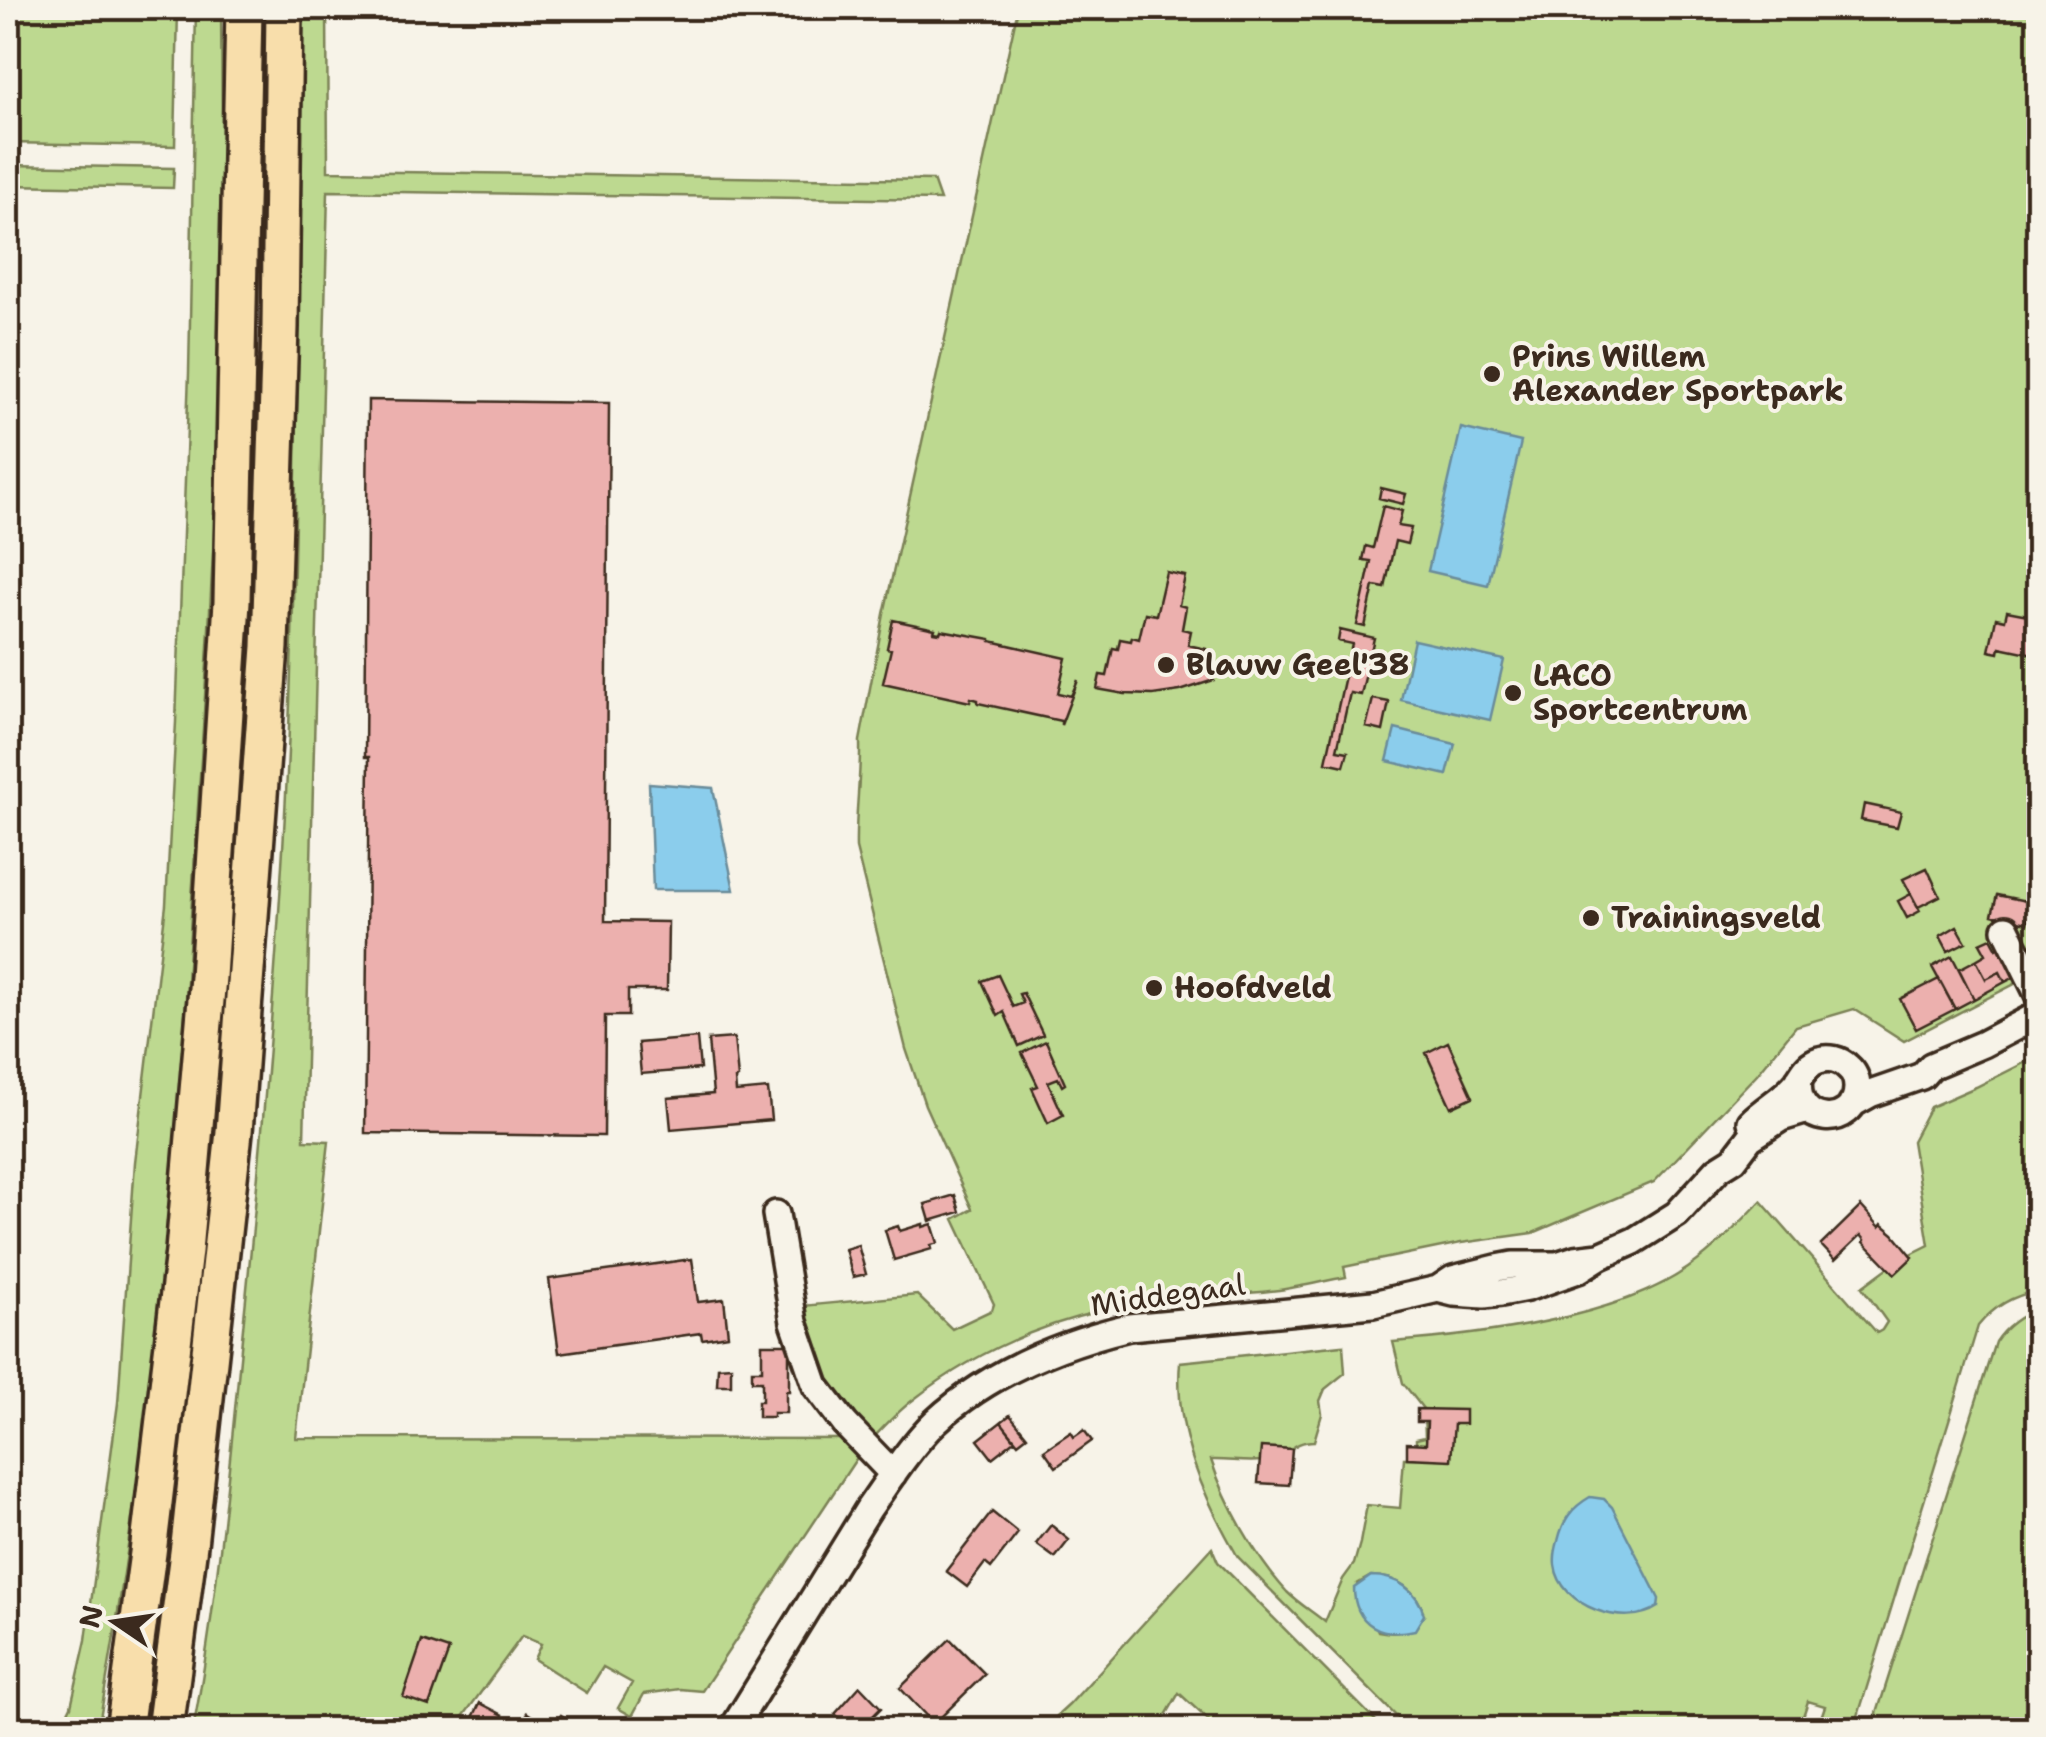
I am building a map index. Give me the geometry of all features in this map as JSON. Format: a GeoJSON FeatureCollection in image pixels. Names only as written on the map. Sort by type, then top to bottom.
{"type":"FeatureCollection","features":[{"type":"Feature","properties":{"kind":"highway"},"geometry":{"type":"LineString","coordinates":[[124,1730],[184,1250],[208,977],[232,602],[244,8]]}},
{"type":"Feature","properties":{"kind":"highway"},"geometry":{"type":"LineString","coordinates":[[164,1730],[189,1545],[234,1132],[268,666],[280,307],[284,8]]}},
{"type":"Feature","properties":{"kind":"street"},"geometry":{"type":"LineString","coordinates":[[2006,929],[2038,994]]}},
{"type":"Feature","properties":{"kind":"street"},"geometry":{"type":"LineString","coordinates":[[1853,1073],[1931,1066],[2038,1015]]}},
{"type":"Feature","properties":{"kind":"street"},"geometry":{"type":"LineString","coordinates":[[1825,1058],[1841,1062],[1853,1073],[1857,1083],[1852,1104],[1835,1117],[1820,1117],[1808,1110],[1799,1096],[1799,1079],[1809,1065],[1825,1058]]}},
{"type":"Feature","properties":{"kind":"street"},"geometry":{"type":"LineString","coordinates":[[1852,1104],[1922,1076],[1931,1066]]}},
{"type":"Feature","properties":{"kind":"street","name":"Middegaal"},"geometry":{"type":"LineString","coordinates":[[1718,1169],[1725,1151],[1742,1131],[1799,1079]]}},
{"type":"Feature","properties":{"kind":"street","name":"Middegaal"},"geometry":{"type":"LineString","coordinates":[[732,1730],[893,1474],[934,1423],[978,1390],[1029,1360],[1090,1336],[1128,1327],[1372,1304],[1513,1265],[1558,1265],[1600,1256],[1634,1241],[1677,1214],[1750,1138],[1780,1118],[1808,1110]]}},
{"type":"Feature","properties":{"kind":"street"},"geometry":{"type":"LineString","coordinates":[[776,1214],[794,1322],[816,1386],[844,1424],[893,1474]]}},
{"type":"Feature","properties":{"kind":"green space"},"geometry":{"type":"Polygon","coordinates":[[[8,8],[178,8],[175,146],[8,143],[8,8]]]}},
{"type":"Feature","properties":{"kind":"green space"},"geometry":{"type":"Polygon","coordinates":[[[196,8],[221,8],[221,334],[209,633],[178,1123],[143,1440],[98,1729],[59,1730],[71,1706],[86,1640],[118,1403],[135,1162],[166,905],[189,373],[196,8]]]}},
{"type":"Feature","properties":{"kind":"green space"},"geometry":{"type":"Polygon","coordinates":[[[301,8],[327,8],[328,171],[933,180],[940,200],[328,191],[304,1140],[329,1141],[296,1438],[848,1439],[860,1453],[702,1691],[680,1689],[644,1694],[632,1716],[618,1708],[632,1683],[603,1667],[587,1693],[534,1659],[541,1644],[522,1636],[454,1729],[193,1730],[211,1623],[230,1461],[267,1075],[283,851],[295,528],[301,8]]]}},
{"type":"Feature","properties":{"kind":"green space","name":"Prins Willem Alexander Sportpark"},"geometry":{"type":"Polygon","coordinates":[[[1018,8],[2038,8],[2038,972],[1904,1041],[1854,1009],[1796,1026],[1757,1074],[1654,1182],[1533,1233],[1344,1267],[1346,1277],[1296,1287],[1148,1302],[1053,1325],[1004,1344],[934,1384],[869,1442],[824,1383],[802,1306],[917,1295],[952,1329],[992,1310],[994,1304],[954,1219],[972,1209],[925,1105],[906,1049],[856,835],[860,741],[884,614],[1018,8]]]}},
{"type":"Feature","properties":{"kind":"green space"},"geometry":{"type":"Polygon","coordinates":[[[8,165],[174,168],[173,188],[8,185],[8,165]]]}},
{"type":"Feature","properties":{"kind":"green space"},"geometry":{"type":"Polygon","coordinates":[[[2038,1056],[2038,1291],[2005,1302],[1978,1326],[1854,1729],[1817,1729],[1825,1706],[1808,1701],[1799,1729],[1409,1729],[1238,1557],[1194,1464],[1182,1414],[1180,1362],[1343,1345],[1345,1373],[1325,1389],[1314,1441],[1269,1460],[1211,1460],[1233,1512],[1264,1563],[1287,1592],[1325,1622],[1343,1579],[1354,1564],[1367,1505],[1400,1508],[1404,1458],[1416,1458],[1416,1439],[1425,1437],[1424,1410],[1403,1383],[1393,1342],[1546,1322],[1624,1300],[1688,1268],[1761,1201],[1877,1333],[1887,1322],[1862,1287],[1897,1261],[1929,1245],[1912,1141],[1930,1107],[2038,1056]],[[1371,1576],[1357,1584],[1378,1631],[1404,1631],[1424,1615],[1421,1606],[1405,1586],[1371,1576]]]}},
{"type":"Feature","properties":{"kind":"green space"},"geometry":{"type":"Polygon","coordinates":[[[2038,1311],[2038,1729],[1872,1729],[1995,1342],[2014,1322],[2038,1311]]]}},
{"type":"Feature","properties":{"kind":"green space"},"geometry":{"type":"Polygon","coordinates":[[[1212,1548],[1218,1562],[1384,1729],[1218,1729],[1179,1693],[1158,1729],[1053,1729],[1059,1723],[1057,1716],[1212,1548]]]}},
{"type":"Feature","properties":{"kind":"water"},"geometry":{"type":"Polygon","coordinates":[[[1461,428],[1521,442],[1488,585],[1428,571],[1461,428]]]}},
{"type":"Feature","properties":{"kind":"water"},"geometry":{"type":"Polygon","coordinates":[[[1414,640],[1504,660],[1490,720],[1401,700],[1414,640]]]}},
{"type":"Feature","properties":{"kind":"water"},"geometry":{"type":"Polygon","coordinates":[[[1395,729],[1455,744],[1447,775],[1387,761],[1395,729]]]}},
{"type":"Feature","properties":{"kind":"water"},"geometry":{"type":"Polygon","coordinates":[[[649,783],[713,788],[734,890],[653,890],[649,783]]]}},
{"type":"Feature","properties":{"kind":"water"},"geometry":{"type":"Polygon","coordinates":[[[1590,1497],[1604,1499],[1612,1507],[1659,1599],[1658,1607],[1629,1616],[1596,1610],[1581,1603],[1560,1580],[1555,1559],[1562,1527],[1573,1510],[1590,1497]]]}},
{"type":"Feature","properties":{"kind":"water"},"geometry":{"type":"Polygon","coordinates":[[[1371,1576],[1397,1582],[1417,1598],[1424,1615],[1415,1630],[1381,1630],[1365,1620],[1355,1601],[1354,1588],[1371,1576]]]}},
{"type":"Feature","properties":{"kind":"building"},"geometry":{"type":"Polygon","coordinates":[[[368,400],[609,403],[605,921],[668,922],[667,990],[628,990],[628,1016],[605,1016],[604,1136],[365,1133],[368,400]]]}},
{"type":"Feature","properties":{"kind":"building"},"geometry":{"type":"Polygon","coordinates":[[[1381,488],[1406,494],[1403,504],[1379,498],[1381,488]]]}},
{"type":"Feature","properties":{"kind":"building"},"geometry":{"type":"Polygon","coordinates":[[[1383,506],[1402,511],[1398,526],[1411,528],[1407,544],[1395,541],[1385,588],[1374,586],[1365,627],[1357,625],[1371,561],[1363,560],[1366,546],[1373,548],[1383,506]]]}},
{"type":"Feature","properties":{"kind":"building"},"geometry":{"type":"Polygon","coordinates":[[[1166,572],[1185,576],[1179,605],[1186,607],[1182,629],[1191,631],[1188,645],[1206,649],[1204,658],[1214,680],[1153,695],[1097,689],[1100,675],[1107,676],[1113,648],[1118,649],[1120,639],[1139,639],[1145,613],[1156,615],[1166,572]]]}},
{"type":"Feature","properties":{"kind":"building"},"geometry":{"type":"Polygon","coordinates":[[[2007,611],[2038,617],[2038,655],[2000,647],[1999,653],[1989,651],[1996,618],[2005,620],[2007,611]]]}},
{"type":"Feature","properties":{"kind":"building"},"geometry":{"type":"Polygon","coordinates":[[[893,620],[1066,658],[1058,693],[1071,696],[1078,680],[1061,725],[1061,721],[978,703],[971,698],[970,702],[883,683],[893,620]]]}},
{"type":"Feature","properties":{"kind":"building"},"geometry":{"type":"Polygon","coordinates":[[[1340,630],[1374,638],[1361,695],[1350,693],[1337,750],[1348,752],[1344,766],[1326,762],[1352,644],[1338,641],[1340,630]]]}},
{"type":"Feature","properties":{"kind":"building"},"geometry":{"type":"Polygon","coordinates":[[[1373,699],[1389,702],[1383,731],[1366,727],[1373,699]]]}},
{"type":"Feature","properties":{"kind":"building"},"geometry":{"type":"Polygon","coordinates":[[[1864,804],[1901,812],[1897,827],[1861,820],[1864,804]]]}},
{"type":"Feature","properties":{"kind":"building"},"geometry":{"type":"Polygon","coordinates":[[[1927,868],[1940,896],[1918,907],[1903,879],[1927,868]]]}},
{"type":"Feature","properties":{"kind":"building"},"geometry":{"type":"Polygon","coordinates":[[[1911,894],[1920,911],[1907,918],[1898,901],[1911,894]]]}},
{"type":"Feature","properties":{"kind":"building"},"geometry":{"type":"Polygon","coordinates":[[[1997,895],[2031,902],[2027,923],[1992,915],[1997,895]]]}},
{"type":"Feature","properties":{"kind":"building"},"geometry":{"type":"Polygon","coordinates":[[[1957,926],[1966,942],[1948,951],[1940,936],[1957,926]]]}},
{"type":"Feature","properties":{"kind":"building"},"geometry":{"type":"Polygon","coordinates":[[[1991,938],[1997,949],[2001,946],[2017,976],[2005,982],[2000,972],[1986,979],[1976,960],[1986,954],[1980,943],[1991,938]]]}},
{"type":"Feature","properties":{"kind":"building"},"geometry":{"type":"Polygon","coordinates":[[[1952,956],[1974,999],[1955,1009],[1932,967],[1952,956]]]}},
{"type":"Feature","properties":{"kind":"building"},"geometry":{"type":"Polygon","coordinates":[[[1976,960],[1986,979],[2000,972],[2005,982],[1974,999],[1959,969],[1976,960]]]}},
{"type":"Feature","properties":{"kind":"building"},"geometry":{"type":"Polygon","coordinates":[[[998,975],[1013,1007],[1023,1003],[1019,994],[1023,993],[1043,1035],[1019,1046],[1004,1012],[998,1016],[982,981],[998,975]]]}},
{"type":"Feature","properties":{"kind":"building"},"geometry":{"type":"Polygon","coordinates":[[[1939,979],[1955,1009],[1916,1029],[1900,999],[1939,979]]]}},
{"type":"Feature","properties":{"kind":"building"},"geometry":{"type":"Polygon","coordinates":[[[697,1038],[700,1069],[641,1074],[638,1043],[697,1038]]]}},
{"type":"Feature","properties":{"kind":"building"},"geometry":{"type":"Polygon","coordinates":[[[734,1038],[736,1092],[768,1089],[771,1120],[671,1129],[668,1098],[713,1094],[708,1040],[734,1038]]]}},
{"type":"Feature","properties":{"kind":"building"},"geometry":{"type":"Polygon","coordinates":[[[1046,1041],[1065,1084],[1062,1086],[1058,1078],[1048,1082],[1063,1115],[1048,1123],[1032,1088],[1038,1086],[1022,1053],[1046,1041]]]}},
{"type":"Feature","properties":{"kind":"building"},"geometry":{"type":"Polygon","coordinates":[[[1448,1042],[1473,1097],[1451,1107],[1426,1053],[1448,1042]]]}},
{"type":"Feature","properties":{"kind":"building"},"geometry":{"type":"Polygon","coordinates":[[[955,1195],[960,1212],[930,1221],[925,1204],[955,1195]]]}},
{"type":"Feature","properties":{"kind":"building"},"geometry":{"type":"Polygon","coordinates":[[[1861,1206],[1880,1227],[1882,1224],[1894,1234],[1913,1257],[1895,1274],[1861,1235],[1835,1260],[1821,1245],[1861,1206]]]}},
{"type":"Feature","properties":{"kind":"building"},"geometry":{"type":"Polygon","coordinates":[[[932,1224],[938,1243],[931,1245],[932,1249],[894,1260],[885,1230],[898,1226],[900,1231],[932,1224]]]}},
{"type":"Feature","properties":{"kind":"building"},"geometry":{"type":"Polygon","coordinates":[[[858,1245],[866,1274],[853,1277],[845,1249],[858,1245]]]}},
{"type":"Feature","properties":{"kind":"building"},"geometry":{"type":"Polygon","coordinates":[[[692,1259],[698,1302],[724,1299],[728,1335],[702,1339],[701,1333],[559,1353],[549,1279],[692,1259]]]}},
{"type":"Feature","properties":{"kind":"building"},"geometry":{"type":"Polygon","coordinates":[[[762,1344],[789,1344],[786,1413],[773,1413],[773,1417],[758,1417],[762,1381],[752,1381],[752,1370],[762,1370],[762,1344]]]}},
{"type":"Feature","properties":{"kind":"building"},"geometry":{"type":"Polygon","coordinates":[[[731,1366],[731,1385],[717,1385],[718,1367],[731,1366]]]}},
{"type":"Feature","properties":{"kind":"building"},"geometry":{"type":"Polygon","coordinates":[[[1417,1409],[1465,1410],[1465,1424],[1454,1424],[1451,1460],[1407,1458],[1407,1443],[1426,1444],[1427,1422],[1417,1422],[1417,1409]]]}},
{"type":"Feature","properties":{"kind":"building"},"geometry":{"type":"Polygon","coordinates":[[[1010,1415],[1027,1436],[1018,1443],[1001,1422],[1010,1415]]]}},
{"type":"Feature","properties":{"kind":"building"},"geometry":{"type":"Polygon","coordinates":[[[1001,1422],[1015,1440],[992,1458],[978,1440],[1001,1422]]]}},
{"type":"Feature","properties":{"kind":"building"},"geometry":{"type":"Polygon","coordinates":[[[1084,1430],[1092,1441],[1056,1467],[1044,1450],[1071,1432],[1074,1437],[1084,1430]]]}},
{"type":"Feature","properties":{"kind":"building"},"geometry":{"type":"Polygon","coordinates":[[[1261,1447],[1292,1449],[1289,1485],[1258,1483],[1261,1447]]]}},
{"type":"Feature","properties":{"kind":"building"},"geometry":{"type":"Polygon","coordinates":[[[992,1512],[1018,1533],[991,1568],[985,1563],[967,1587],[946,1571],[992,1512]]]}},
{"type":"Feature","properties":{"kind":"building"},"geometry":{"type":"Polygon","coordinates":[[[1051,1525],[1069,1540],[1055,1558],[1036,1544],[1051,1525]]]}},
{"type":"Feature","properties":{"kind":"building"},"geometry":{"type":"Polygon","coordinates":[[[950,1639],[985,1674],[934,1724],[900,1688],[950,1639]]]}},
{"type":"Feature","properties":{"kind":"building"},"geometry":{"type":"Polygon","coordinates":[[[422,1641],[449,1650],[429,1706],[403,1697],[422,1641]]]}},
{"type":"Feature","properties":{"kind":"building"},"geometry":{"type":"Polygon","coordinates":[[[860,1686],[881,1708],[868,1721],[877,1730],[843,1728],[835,1714],[860,1686]]]}},
{"type":"Feature","properties":{"kind":"building"},"geometry":{"type":"Polygon","coordinates":[[[480,1703],[503,1715],[500,1730],[467,1730],[480,1703]]]}},
{"type":"Feature","properties":{"kind":"building"},"geometry":{"type":"Polygon","coordinates":[[[526,1712],[552,1729],[561,1715],[585,1730],[528,1730],[534,1719],[526,1712]]]}},
{"type":"Feature","properties":{"kind":"place","name":"Prins Willem Alexander Sportpark"},"geometry":{"type":"Point","coordinates":[1492,374]}},
{"type":"Feature","properties":{"kind":"place","name":"Blauw Geel'38"},"geometry":{"type":"Point","coordinates":[1166,665]}},
{"type":"Feature","properties":{"kind":"place","name":"LACO Sportcentrum"},"geometry":{"type":"Point","coordinates":[1513,693]}},
{"type":"Feature","properties":{"kind":"place","name":"Trainingsveld"},"geometry":{"type":"Point","coordinates":[1591,918]}},
{"type":"Feature","properties":{"kind":"place","name":"Hoofdveld"},"geometry":{"type":"Point","coordinates":[1154,988]}}]}
